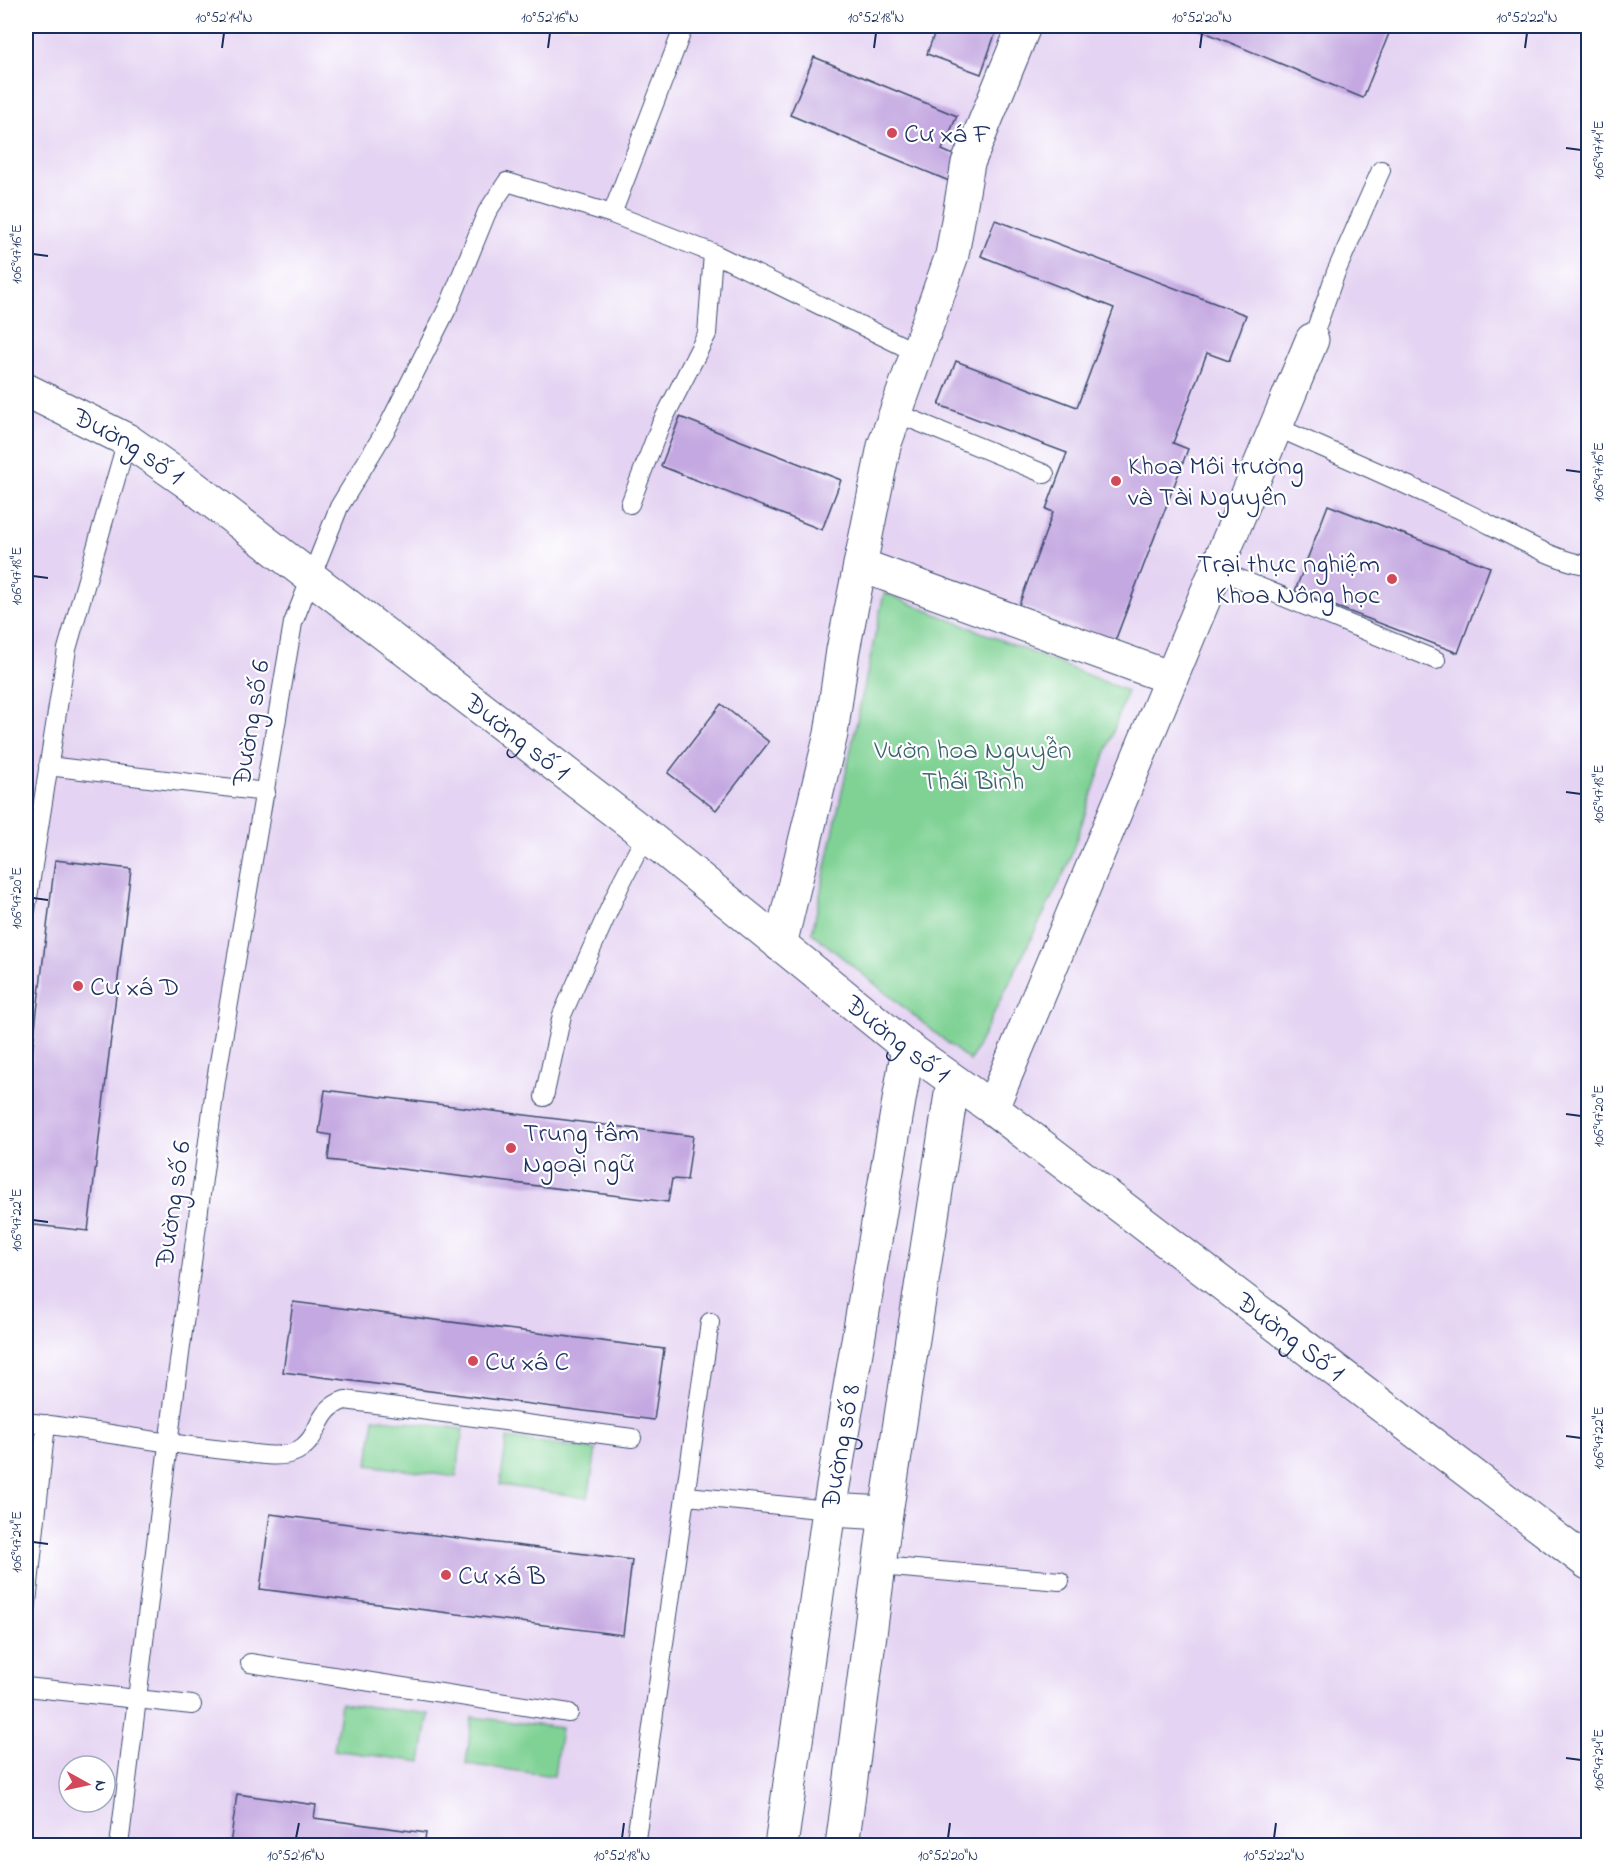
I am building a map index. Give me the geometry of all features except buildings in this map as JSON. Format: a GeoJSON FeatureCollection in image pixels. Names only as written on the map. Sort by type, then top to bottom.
{"type":"FeatureCollection","features":[{"type":"Feature","properties":{"kind":"street"},"geometry":{"type":"LineString","coordinates":[[780,945],[831,734],[843,650],[884,446],[894,412],[952,255],[968,163],[1023,29]]}},
{"type":"Feature","properties":{"kind":"street"},"geometry":{"type":"LineString","coordinates":[[992,1108],[1312,340]]}},
{"type":"Feature","properties":{"kind":"street","name":"Đường số 1"},"geometry":{"type":"LineString","coordinates":[[26,390],[127,440],[187,482],[310,574],[646,835],[908,1048],[992,1108]]}},
{"type":"Feature","properties":{"kind":"street"},"geometry":{"type":"LineString","coordinates":[[860,565],[1171,678]]}},
{"type":"Feature","properties":{"kind":"street","name":"Đường số 8"},"geometry":{"type":"LineString","coordinates":[[782,1845],[829,1510],[908,1048]]}},
{"type":"Feature","properties":{"kind":"street","name":"Đường số 8"},"geometry":{"type":"LineString","coordinates":[[842,1845],[886,1513],[953,1081]]}},
{"type":"Feature","properties":{"kind":"street","name":"Đường Số 1"},"geometry":{"type":"LineString","coordinates":[[992,1108],[1588,1563]]}},
{"type":"Feature","properties":{"kind":"street"},"geometry":{"type":"LineString","coordinates":[[829,1510],[886,1513]]}},
{"type":"Feature","properties":{"kind":"lane"},"geometry":{"type":"LineString","coordinates":[[684,26],[612,214],[713,253],[917,353]]}},
{"type":"Feature","properties":{"kind":"lane"},"geometry":{"type":"LineString","coordinates":[[1312,340],[1336,272],[1381,170]]}},
{"type":"Feature","properties":{"kind":"lane","name":"Đường số 6"},"geometry":{"type":"LineString","coordinates":[[119,1845],[216,1080],[293,624],[310,574],[339,507],[387,428],[450,303],[487,212],[507,182],[612,214]]}},
{"type":"Feature","properties":{"kind":"lane"},"geometry":{"type":"LineString","coordinates":[[630,504],[660,426],[706,334],[713,253]]}},
{"type":"Feature","properties":{"kind":"lane"},"geometry":{"type":"LineString","coordinates":[[894,412],[1045,474]]}},
{"type":"Feature","properties":{"kind":"lane"},"geometry":{"type":"LineString","coordinates":[[1276,427],[1407,484],[1544,550],[1570,561],[1588,565]]}},
{"type":"Feature","properties":{"kind":"lane"},"geometry":{"type":"LineString","coordinates":[[26,910],[67,649],[127,440]]}},
{"type":"Feature","properties":{"kind":"lane"},"geometry":{"type":"LineString","coordinates":[[1216,569],[1436,660]]}},
{"type":"Feature","properties":{"kind":"lane"},"geometry":{"type":"LineString","coordinates":[[48,766],[266,792]]}},
{"type":"Feature","properties":{"kind":"lane"},"geometry":{"type":"LineString","coordinates":[[544,1097],[562,1015],[621,883],[646,835]]}},
{"type":"Feature","properties":{"kind":"lane"},"geometry":{"type":"LineString","coordinates":[[635,1845],[687,1496],[710,1322]]}},
{"type":"Feature","properties":{"kind":"lane"},"geometry":{"type":"LineString","coordinates":[[26,1422],[168,1445],[275,1455],[296,1452],[312,1438],[323,1414],[332,1404],[345,1400],[632,1438]]}},
{"type":"Feature","properties":{"kind":"lane"},"geometry":{"type":"LineString","coordinates":[[26,1612],[46,1424]]}},
{"type":"Feature","properties":{"kind":"lane"},"geometry":{"type":"LineString","coordinates":[[687,1496],[829,1510]]}},
{"type":"Feature","properties":{"kind":"lane"},"geometry":{"type":"LineString","coordinates":[[879,1566],[1060,1581]]}},
{"type":"Feature","properties":{"kind":"lane"},"geometry":{"type":"LineString","coordinates":[[249,1663],[569,1713]]}},
{"type":"Feature","properties":{"kind":"lane"},"geometry":{"type":"LineString","coordinates":[[26,1687],[192,1705]]}},
{"type":"Feature","properties":{"kind":"shaded area"},"geometry":{"type":"Polygon","coordinates":[[[26,26],[1588,26],[1588,1845],[26,1846],[26,26]]]}},
{"type":"Feature","properties":{"kind":"green space","name":"Vườn hoa Nguyễn Thái Bình"},"geometry":{"type":"Polygon","coordinates":[[[884,593],[1127,691],[1067,867],[970,1061],[812,933],[884,593]]]}},
{"type":"Feature","properties":{"kind":"green space"},"geometry":{"type":"Polygon","coordinates":[[[374,1418],[463,1429],[456,1477],[368,1465],[374,1418]]]}},
{"type":"Feature","properties":{"kind":"green space"},"geometry":{"type":"Polygon","coordinates":[[[507,1438],[596,1450],[588,1498],[500,1485],[507,1438]]]}},
{"type":"Feature","properties":{"kind":"green space"},"geometry":{"type":"Polygon","coordinates":[[[341,1703],[429,1714],[421,1762],[334,1750],[341,1703]]]}},
{"type":"Feature","properties":{"kind":"green space"},"geometry":{"type":"Polygon","coordinates":[[[472,1717],[561,1728],[554,1776],[466,1764],[472,1717]]]}},
{"type":"Feature","properties":{"kind":"place","name":"Cư xá F"},"geometry":{"type":"Point","coordinates":[892,133]}},
{"type":"Feature","properties":{"kind":"place","name":"Khoa Môi trường và Tài Nguyên"},"geometry":{"type":"Point","coordinates":[1116,481]}},
{"type":"Feature","properties":{"kind":"place","name":"Trại thực nghiệm Khoa Nông học"},"geometry":{"type":"Point","coordinates":[1392,579]}},
{"type":"Feature","properties":{"kind":"place","name":"Cư xá D"},"geometry":{"type":"Point","coordinates":[78,986]}},
{"type":"Feature","properties":{"kind":"place","name":"Trung tâm Ngoại ngữ"},"geometry":{"type":"Point","coordinates":[511,1148]}},
{"type":"Feature","properties":{"kind":"place","name":"Cư xá C"},"geometry":{"type":"Point","coordinates":[473,1361]}},
{"type":"Feature","properties":{"kind":"place","name":"Cư xá B"},"geometry":{"type":"Point","coordinates":[446,1575]}}]}
